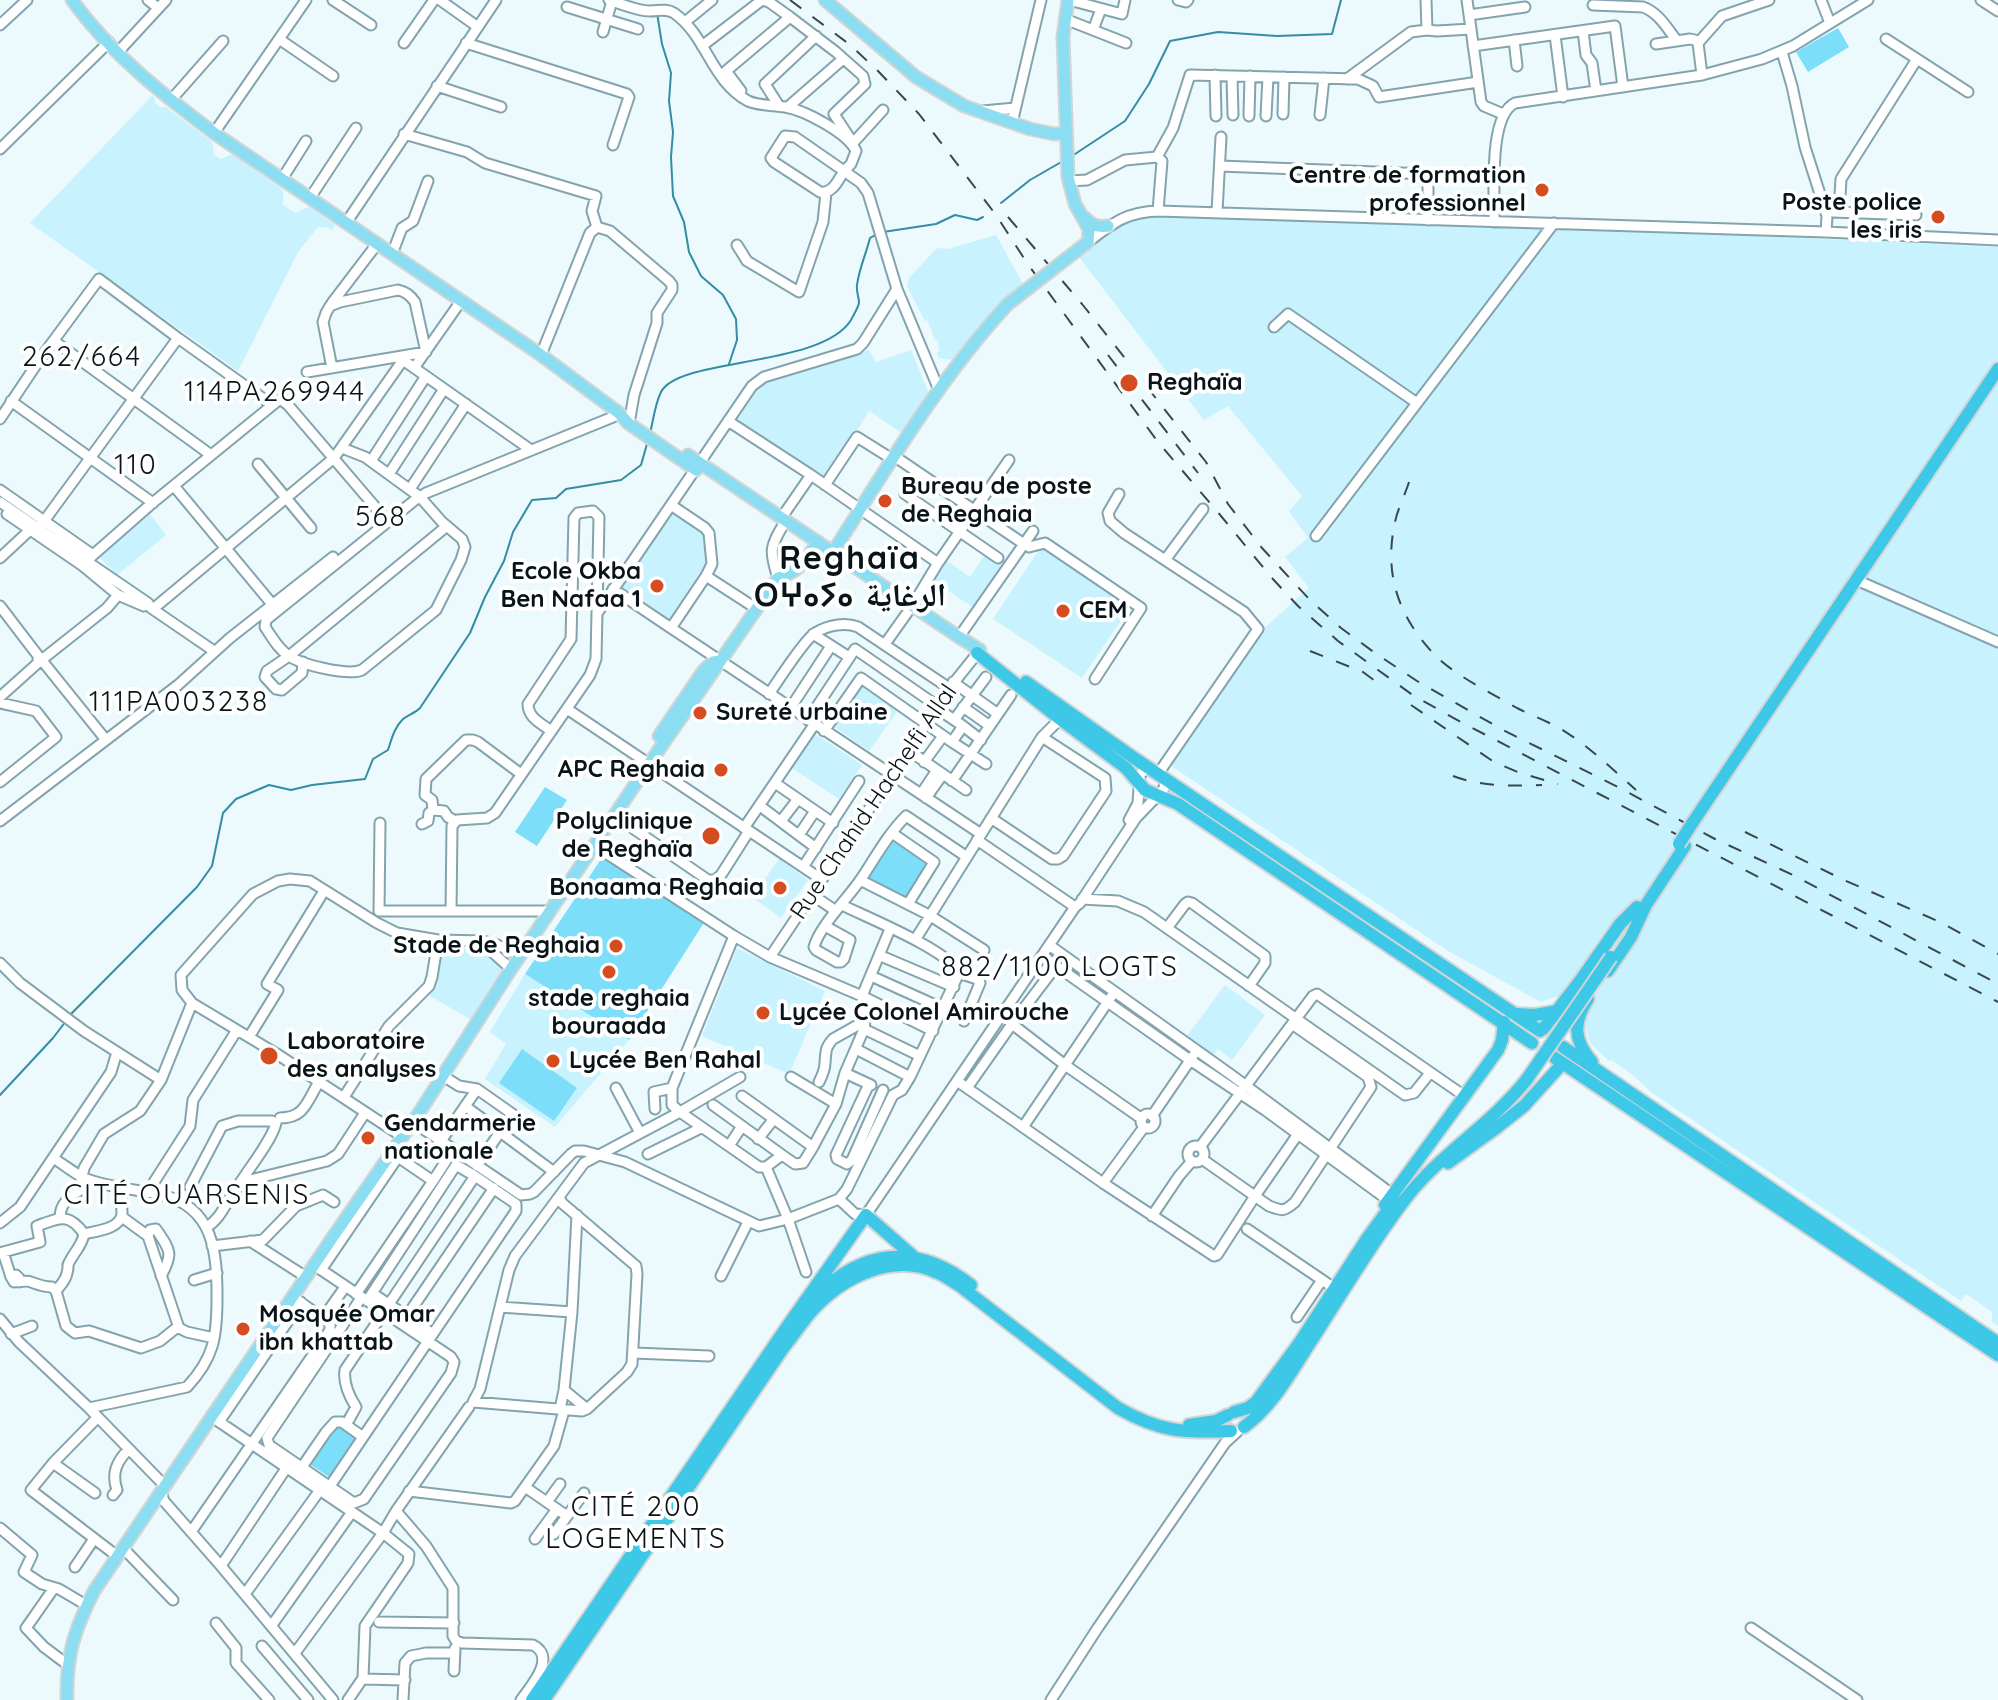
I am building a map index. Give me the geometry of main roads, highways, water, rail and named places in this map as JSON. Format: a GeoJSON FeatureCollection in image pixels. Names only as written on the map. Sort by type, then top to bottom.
{"type":"FeatureCollection","features":[{"type":"Feature","properties":{"kind":"highway"},"geometry":{"type":"LineString","coordinates":[[544,1700],[784,1347],[812,1311],[832,1293],[850,1279],[870,1270],[892,1265],[937,1272],[960,1286],[1118,1408],[1156,1427],[1176,1431],[1237,1430],[1261,1411],[1290,1374],[1394,1200],[1443,1148],[1524,1077],[1641,907],[1998,369]]}},
{"type":"Feature","properties":{"kind":"highway"},"geometry":{"type":"LineString","coordinates":[[1696,824],[1998,380]]}},
{"type":"Feature","properties":{"kind":"highway"},"geometry":{"type":"LineString","coordinates":[[979,651],[1130,763],[1157,773],[1511,1012],[1541,1030],[1554,1030],[1558,1033],[1561,1053],[1584,1070],[1998,1355]]}},
{"type":"Feature","properties":{"kind":"highway"},"geometry":{"type":"LineString","coordinates":[[1130,763],[1139,783],[1148,791],[1178,804],[1527,1040],[1541,1059],[1550,1060],[1561,1053]]}},
{"type":"Feature","properties":{"kind":"highway"},"geometry":{"type":"LineString","coordinates":[[1498,1050],[1509,1042],[1533,1038],[1541,1030],[1620,924],[1641,907]]}},
{"type":"Feature","properties":{"kind":"highway"},"geometry":{"type":"LineString","coordinates":[[789,1324],[839,1275],[879,1259],[914,1257],[938,1263],[958,1275],[1122,1401],[1143,1413],[1167,1422],[1188,1425],[1216,1421],[1248,1408],[1256,1402],[1300,1342],[1334,1288],[1370,1241],[1431,1179],[1524,1106],[1561,1053],[1580,1011],[1631,937],[1641,907]]}},
{"type":"Feature","properties":{"kind":"highway"},"geometry":{"type":"LineString","coordinates":[[1511,1012],[1535,1015],[1557,1011]]}},
{"type":"Feature","properties":{"kind":"highway"},"geometry":{"type":"LineString","coordinates":[[1580,1011],[1577,1028],[1580,1046],[1615,1083],[1998,1343]]}},
{"type":"Feature","properties":{"kind":"highway"},"geometry":{"type":"LineString","coordinates":[[1370,1241],[1390,1197],[1498,1050],[1503,1024],[1511,1012]]}},
{"type":"Feature","properties":{"kind":"highway"},"geometry":{"type":"LineString","coordinates":[[1584,1070],[1615,1083]]}},
{"type":"Feature","properties":{"kind":"highway"},"geometry":{"type":"LineString","coordinates":[[532,1700],[866,1215],[914,1257]]}},
{"type":"Feature","properties":{"kind":"highway"},"geometry":{"type":"LineString","coordinates":[[1231,1414],[1225,1422],[1237,1430]]}},
{"type":"Feature","properties":{"kind":"main road"},"geometry":{"type":"LineString","coordinates":[[825,0],[916,77],[964,106],[1012,123],[1054,134],[1066,133]]}},
{"type":"Feature","properties":{"kind":"main road"},"geometry":{"type":"LineString","coordinates":[[67,1700],[66,1680],[72,1643],[78,1621],[94,1591],[297,1300],[306,1277],[318,1268],[395,1155],[403,1137],[520,955],[649,764],[648,752],[704,670],[713,662],[721,661],[783,576],[801,573],[860,509],[969,348],[1008,304],[1088,242],[1089,229],[1075,204],[1068,179],[1063,57],[1068,0]]}},
{"type":"Feature","properties":{"kind":"main road"},"geometry":{"type":"LineString","coordinates":[[76,2],[118,52],[171,100],[214,133],[541,355],[667,446],[784,519],[979,651]]}},
{"type":"Feature","properties":{"kind":"main road"},"geometry":{"type":"LineString","coordinates":[[1084,217],[1093,225],[1108,226]]}},
{"type":"Feature","properties":{"kind":"waterway"},"geometry":{"type":"LineString","coordinates":[[1072,156],[1125,121],[1149,84],[1170,41],[1218,32],[1277,36],[1332,34],[1341,0]]}},
{"type":"Feature","properties":{"kind":"waterway"},"geometry":{"type":"LineString","coordinates":[[657,13],[671,73],[669,101],[673,132],[673,196],[684,222],[689,252],[701,276],[723,295],[736,319],[737,340],[729,364]]}},
{"type":"Feature","properties":{"kind":"waterway"},"geometry":{"type":"LineString","coordinates":[[1001,203],[1030,180],[1063,161]]}},
{"type":"Feature","properties":{"kind":"waterway"},"geometry":{"type":"LineString","coordinates":[[883,232],[936,224],[955,215],[977,220],[983,217]]}},
{"type":"Feature","properties":{"kind":"waterway"},"geometry":{"type":"LineString","coordinates":[[650,434],[661,392],[673,381],[721,366],[811,347],[835,335],[851,320],[858,307],[859,273],[870,238],[877,234]]}},
{"type":"Feature","properties":{"kind":"waterway"},"geometry":{"type":"LineString","coordinates":[[69,1016],[197,887],[212,866],[223,813],[236,799],[269,785],[291,790],[365,779],[373,759],[388,750],[397,726],[420,708],[470,633],[504,561],[513,532],[532,500],[556,498],[566,489],[621,480],[641,465],[647,444]]}},
{"type":"Feature","properties":{"kind":"waterway"},"geometry":{"type":"LineString","coordinates":[[0,1095],[66,1021]]}},
{"type":"Feature","properties":{"kind":"railway"},"geometry":{"type":"LineString","coordinates":[[790,0],[849,44],[919,114],[996,215],[1027,263],[1158,442],[1271,577],[1338,641],[1414,696],[1461,722],[1998,1002]]}},
{"type":"Feature","properties":{"kind":"railway"},"geometry":{"type":"LineString","coordinates":[[1008,217],[1128,362]]}},
{"type":"Feature","properties":{"kind":"railway"},"geometry":{"type":"LineString","coordinates":[[1108,355],[1198,473]]}},
{"type":"Feature","properties":{"kind":"railway"},"geometry":{"type":"LineString","coordinates":[[1147,387],[1206,462],[1228,504],[1262,548],[1310,600],[1375,653],[1503,730],[1715,839],[1793,875],[1998,984]]}},
{"type":"Feature","properties":{"kind":"railway"},"geometry":{"type":"LineString","coordinates":[[1409,482],[1395,522],[1391,558],[1396,591],[1419,637],[1439,659],[1471,682],[1572,736],[1636,790]]}},
{"type":"Feature","properties":{"kind":"railway"},"geometry":{"type":"LineString","coordinates":[[1310,651],[1363,672],[1375,681]]}},
{"type":"Feature","properties":{"kind":"railway"},"geometry":{"type":"LineString","coordinates":[[1411,705],[1494,762],[1558,784]]}},
{"type":"Feature","properties":{"kind":"railway"},"geometry":{"type":"LineString","coordinates":[[1453,776],[1486,784],[1542,785]]}},
{"type":"Feature","properties":{"kind":"railway"},"geometry":{"type":"LineString","coordinates":[[1745,832],[1940,922],[1998,954]]}},
{"type":"Feature","properties":{"kind":"place","name":"Centre de formation professionnel"},"geometry":{"type":"Point","coordinates":[1542,190]}},
{"type":"Feature","properties":{"kind":"place","name":"Poste police les iris"},"geometry":{"type":"Point","coordinates":[1938,217]}},
{"type":"Feature","properties":{"kind":"place","name":"Reghaïa"},"geometry":{"type":"Point","coordinates":[1129,383]}},
{"type":"Feature","properties":{"kind":"place","name":"Bureau de poste de Reghaia"},"geometry":{"type":"Point","coordinates":[885,501]}},
{"type":"Feature","properties":{"kind":"place","name":"Ecole Okba Ben Nafaa 1"},"geometry":{"type":"Point","coordinates":[657,586]}},
{"type":"Feature","properties":{"kind":"place","name":"CEM"},"geometry":{"type":"Point","coordinates":[1063,611]}},
{"type":"Feature","properties":{"kind":"place","name":"Sureté urbaine"},"geometry":{"type":"Point","coordinates":[700,713]}},
{"type":"Feature","properties":{"kind":"place","name":"APC Reghaia"},"geometry":{"type":"Point","coordinates":[721,770]}},
{"type":"Feature","properties":{"kind":"place","name":"Polyclinique de Reghaïa"},"geometry":{"type":"Point","coordinates":[711,836]}},
{"type":"Feature","properties":{"kind":"place","name":"Bonaama Reghaia"},"geometry":{"type":"Point","coordinates":[780,888]}},
{"type":"Feature","properties":{"kind":"place","name":"Stade de Reghaia"},"geometry":{"type":"Point","coordinates":[616,946]}},
{"type":"Feature","properties":{"kind":"place","name":"stade reghaia bouraada"},"geometry":{"type":"Point","coordinates":[609,972]}},
{"type":"Feature","properties":{"kind":"place","name":"Lycée Colonel Amirouche"},"geometry":{"type":"Point","coordinates":[763,1013]}},
{"type":"Feature","properties":{"kind":"place","name":"Laboratoire des analyses"},"geometry":{"type":"Point","coordinates":[269,1056]}},
{"type":"Feature","properties":{"kind":"place","name":"Lycée Ben Rahal"},"geometry":{"type":"Point","coordinates":[553,1061]}},
{"type":"Feature","properties":{"kind":"place","name":"Gendarmerie nationale"},"geometry":{"type":"Point","coordinates":[368,1138]}},
{"type":"Feature","properties":{"kind":"place","name":"Mosquée Omar ibn khattab"},"geometry":{"type":"Point","coordinates":[243,1329]}},
{"type":"Feature","properties":{"kind":"district","name":"262/664"},"geometry":{"type":"Point","coordinates":[82,358]}},
{"type":"Feature","properties":{"kind":"district","name":"114PA269944"},"geometry":{"type":"Point","coordinates":[275,393]}},
{"type":"Feature","properties":{"kind":"district","name":"110"},"geometry":{"type":"Point","coordinates":[136,466]}},
{"type":"Feature","properties":{"kind":"district","name":"568"},"geometry":{"type":"Point","coordinates":[381,518]}},
{"type":"Feature","properties":{"kind":"district","name":"Reghaïa ⵔⵖⴰⵢⴰ الرغاية"},"geometry":{"type":"Point","coordinates":[850,578]}},
{"type":"Feature","properties":{"kind":"district","name":"111PA003238"},"geometry":{"type":"Point","coordinates":[179,703]}},
{"type":"Feature","properties":{"kind":"district","name":"882/1100 LOGTS"},"geometry":{"type":"Point","coordinates":[1060,968]}},
{"type":"Feature","properties":{"kind":"district","name":"CITÉ OUARSENIS"},"geometry":{"type":"Point","coordinates":[187,1196]}},
{"type":"Feature","properties":{"kind":"district","name":"CITÉ 200 LOGEMENTS"},"geometry":{"type":"Point","coordinates":[636,1524]}}]}
